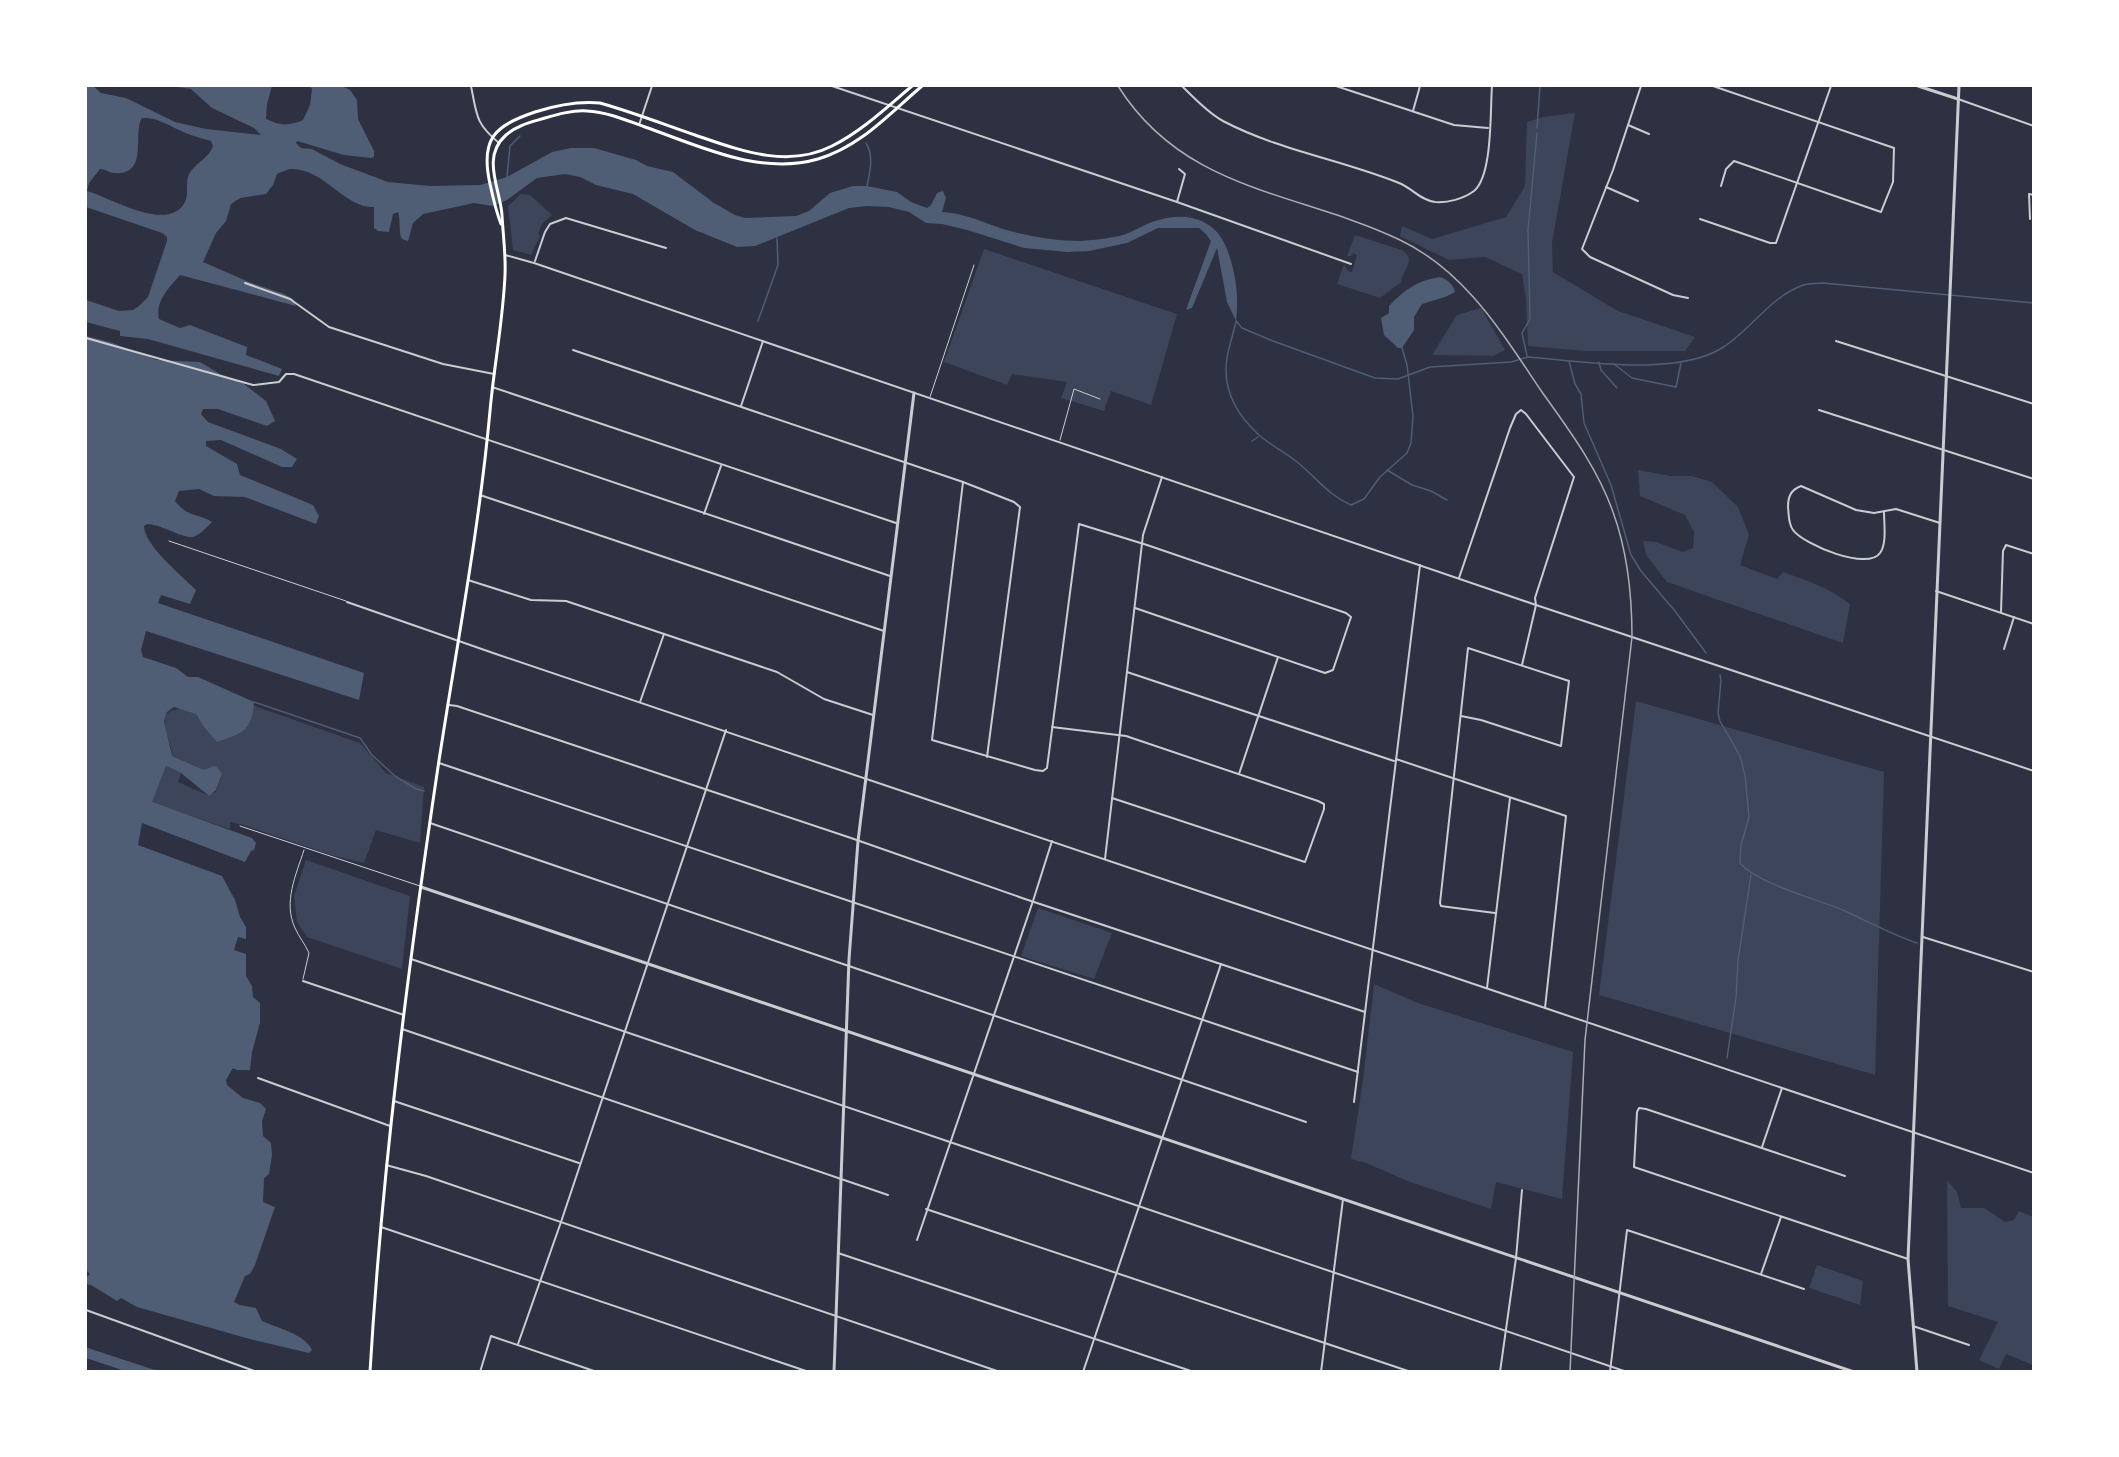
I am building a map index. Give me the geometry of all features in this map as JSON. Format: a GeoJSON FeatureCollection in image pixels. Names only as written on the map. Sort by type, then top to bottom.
{"type":"FeatureCollection","features":[{"type":"Feature","properties":{"kind":"main road"},"geometry":{"type":"LineString","coordinates":[[502,229],[496,211],[486,156],[492,137],[510,122],[562,105],[584,102],[600,103],[753,154],[781,158],[811,154],[831,147],[854,133],[912,86]]}},
{"type":"Feature","properties":{"kind":"main road"},"geometry":{"type":"LineString","coordinates":[[370,1371],[390,1126],[430,823],[480,495],[503,295],[505,255],[502,210],[494,176],[493,159],[499,143],[503,137],[518,127],[584,110],[639,125],[748,162],[794,164],[821,158],[844,149],[862,137],[922,86]]}},
{"type":"Feature","properties":{"kind":"street"},"geometry":{"type":"LineString","coordinates":[[471,86],[479,123],[499,143]]}},
{"type":"Feature","properties":{"kind":"street"},"geometry":{"type":"LineString","coordinates":[[639,125],[652,86]]}},
{"type":"Feature","properties":{"kind":"street"},"geometry":{"type":"LineString","coordinates":[[832,86],[1177,202],[1351,264]]}},
{"type":"Feature","properties":{"kind":"street"},"geometry":{"type":"LineString","coordinates":[[1182,86],[1192,97],[1222,120],[1289,147],[1402,184],[1424,199],[1446,202],[1461,198],[1475,190],[1487,169],[1492,86]]}},
{"type":"Feature","properties":{"kind":"street"},"geometry":{"type":"LineString","coordinates":[[1336,86],[1454,124],[1489,128]]}},
{"type":"Feature","properties":{"kind":"street"},"geometry":{"type":"LineString","coordinates":[[1413,111],[1420,86]]}},
{"type":"Feature","properties":{"kind":"street"},"geometry":{"type":"LineString","coordinates":[[1641,86],[1613,170],[1582,249],[1590,257],[1673,295],[1688,297]]}},
{"type":"Feature","properties":{"kind":"street"},"geometry":{"type":"LineString","coordinates":[[1713,86],[1894,148],[1893,182],[1881,212],[1734,161],[1726,169],[1721,186]]}},
{"type":"Feature","properties":{"kind":"street"},"geometry":{"type":"LineString","coordinates":[[1700,219],[1770,243],[1776,243],[1831,86]]}},
{"type":"Feature","properties":{"kind":"street"},"geometry":{"type":"LineString","coordinates":[[1918,86],[2034,126]]}},
{"type":"Feature","properties":{"kind":"street"},"geometry":{"type":"LineString","coordinates":[[1917,1371],[1908,1259],[1959,86]]}},
{"type":"Feature","properties":{"kind":"street"},"geometry":{"type":"LineString","coordinates":[[1628,125],[1649,134]]}},
{"type":"Feature","properties":{"kind":"street"},"geometry":{"type":"LineString","coordinates":[[1177,202],[1185,174],[1179,169]]}},
{"type":"Feature","properties":{"kind":"street"},"geometry":{"type":"LineString","coordinates":[[1606,187],[1638,201]]}},
{"type":"Feature","properties":{"kind":"street"},"geometry":{"type":"LineString","coordinates":[[2030,219],[2029,194],[2034,195]]}},
{"type":"Feature","properties":{"kind":"street"},"geometry":{"type":"LineString","coordinates":[[534,263],[550,224],[566,218],[666,248]]}},
{"type":"Feature","properties":{"kind":"street"},"geometry":{"type":"LineString","coordinates":[[505,255],[1420,566],[2034,771]]}},
{"type":"Feature","properties":{"kind":"street"},"geometry":{"type":"LineString","coordinates":[[245,283],[290,299],[329,327],[443,364],[494,374]]}},
{"type":"Feature","properties":{"kind":"street"},"geometry":{"type":"LineString","coordinates":[[86,338],[253,385],[279,382],[286,374],[294,374],[890,576]]}},
{"type":"Feature","properties":{"kind":"street"},"geometry":{"type":"LineString","coordinates":[[741,406],[763,341]]}},
{"type":"Feature","properties":{"kind":"street"},"geometry":{"type":"LineString","coordinates":[[1836,341],[2034,404]]}},
{"type":"Feature","properties":{"kind":"street"},"geometry":{"type":"LineString","coordinates":[[573,350],[963,482],[1014,502],[1020,507],[987,757]]}},
{"type":"Feature","properties":{"kind":"street"},"geometry":{"type":"LineString","coordinates":[[492,387],[896,523]]}},
{"type":"Feature","properties":{"kind":"street"},"geometry":{"type":"LineString","coordinates":[[834,1371],[846,1030],[858,841],[914,393]]}},
{"type":"Feature","properties":{"kind":"street"},"geometry":{"type":"LineString","coordinates":[[1459,578],[1510,428],[1516,414],[1521,410],[1574,477],[1535,598],[1536,605],[1522,665]]}},
{"type":"Feature","properties":{"kind":"street"},"geometry":{"type":"LineString","coordinates":[[1819,410],[2034,479]]}},
{"type":"Feature","properties":{"kind":"street"},"geometry":{"type":"LineString","coordinates":[[704,514],[721,465]]}},
{"type":"Feature","properties":{"kind":"street"},"geometry":{"type":"LineString","coordinates":[[1105,859],[1143,534],[1162,477]]}},
{"type":"Feature","properties":{"kind":"street"},"geometry":{"type":"LineString","coordinates":[[963,482],[932,740],[1043,771],[1047,768],[1079,524],[1346,613],[1351,617],[1333,670],[1325,673],[1135,608]]}},
{"type":"Feature","properties":{"kind":"street"},"geometry":{"type":"LineString","coordinates":[[1884,512],[1883,549],[1879,555],[1870,560],[1863,560],[1828,550],[1798,534],[1789,520],[1789,496],[1793,489],[1801,486],[1856,510],[1874,513],[1896,509],[1940,523]]}},
{"type":"Feature","properties":{"kind":"street"},"geometry":{"type":"LineString","coordinates":[[480,495],[884,631]]}},
{"type":"Feature","properties":{"kind":"street"},"geometry":{"type":"LineString","coordinates":[[2001,612],[2006,545],[2034,554]]}},
{"type":"Feature","properties":{"kind":"street"},"geometry":{"type":"LineString","coordinates":[[1354,1102],[1420,566]]}},
{"type":"Feature","properties":{"kind":"street"},"geometry":{"type":"LineString","coordinates":[[468,580],[531,600],[566,601],[777,672],[824,699],[873,715]]}},
{"type":"Feature","properties":{"kind":"street"},"geometry":{"type":"LineString","coordinates":[[1936,591],[2034,624]]}},
{"type":"Feature","properties":{"kind":"street"},"geometry":{"type":"LineString","coordinates":[[347,602],[2034,1173]]}},
{"type":"Feature","properties":{"kind":"street"},"geometry":{"type":"LineString","coordinates":[[2004,649],[2014,617]]}},
{"type":"Feature","properties":{"kind":"street"},"geometry":{"type":"LineString","coordinates":[[640,702],[664,634]]}},
{"type":"Feature","properties":{"kind":"street"},"geometry":{"type":"LineString","coordinates":[[1461,716],[1481,720],[1561,746],[1569,681],[1468,648],[1440,903],[1441,906],[1495,914]]}},
{"type":"Feature","properties":{"kind":"street"},"geometry":{"type":"LineString","coordinates":[[1239,774],[1278,657]]}},
{"type":"Feature","properties":{"kind":"street"},"geometry":{"type":"LineString","coordinates":[[1127,672],[1566,816],[1545,1008]]}},
{"type":"Feature","properties":{"kind":"street"},"geometry":{"type":"LineString","coordinates":[[448,705],[457,706],[1365,1012]]}},
{"type":"Feature","properties":{"kind":"street"},"geometry":{"type":"LineString","coordinates":[[1053,727],[1126,736],[1324,804],[1324,812],[1305,862],[1112,798]]}},
{"type":"Feature","properties":{"kind":"street"},"geometry":{"type":"LineString","coordinates":[[518,1344],[726,730]]}},
{"type":"Feature","properties":{"kind":"street"},"geometry":{"type":"LineString","coordinates":[[439,763],[1358,1072]]}},
{"type":"Feature","properties":{"kind":"street"},"geometry":{"type":"LineString","coordinates":[[1487,988],[1510,798]]}},
{"type":"Feature","properties":{"kind":"street"},"geometry":{"type":"LineString","coordinates":[[430,823],[1183,1078],[1306,1122]]}},
{"type":"Feature","properties":{"kind":"street"},"geometry":{"type":"LineString","coordinates":[[917,1240],[1052,841]]}},
{"type":"Feature","properties":{"kind":"street"},"geometry":{"type":"LineString","coordinates":[[421,887],[1854,1371]]}},
{"type":"Feature","properties":{"kind":"street"},"geometry":{"type":"LineString","coordinates":[[1923,937],[2034,972]]}},
{"type":"Feature","properties":{"kind":"street"},"geometry":{"type":"LineString","coordinates":[[411,959],[1628,1371]]}},
{"type":"Feature","properties":{"kind":"street"},"geometry":{"type":"LineString","coordinates":[[1083,1371],[1221,964]]}},
{"type":"Feature","properties":{"kind":"street"},"geometry":{"type":"LineString","coordinates":[[303,981],[404,1015]]}},
{"type":"Feature","properties":{"kind":"street"},"geometry":{"type":"LineString","coordinates":[[402,1029],[888,1195]]}},
{"type":"Feature","properties":{"kind":"street"},"geometry":{"type":"LineString","coordinates":[[258,1078],[390,1126]]}},
{"type":"Feature","properties":{"kind":"street"},"geometry":{"type":"LineString","coordinates":[[1762,1147],[1782,1088]]}},
{"type":"Feature","properties":{"kind":"street"},"geometry":{"type":"LineString","coordinates":[[394,1101],[580,1163]]}},
{"type":"Feature","properties":{"kind":"street"},"geometry":{"type":"LineString","coordinates":[[1845,1176],[1646,1108],[1639,1108],[1637,1112],[1634,1167],[1908,1259]]}},
{"type":"Feature","properties":{"kind":"street"},"geometry":{"type":"LineString","coordinates":[[386,1165],[426,1176],[1000,1371]]}},
{"type":"Feature","properties":{"kind":"street"},"geometry":{"type":"LineString","coordinates":[[1500,1371],[1516,1258],[1522,1190]]}},
{"type":"Feature","properties":{"kind":"street"},"geometry":{"type":"LineString","coordinates":[[1321,1371],[1344,1199]]}},
{"type":"Feature","properties":{"kind":"street"},"geometry":{"type":"LineString","coordinates":[[926,1209],[1411,1371]]}},
{"type":"Feature","properties":{"kind":"street"},"geometry":{"type":"LineString","coordinates":[[1761,1274],[1781,1216]]}},
{"type":"Feature","properties":{"kind":"street"},"geometry":{"type":"LineString","coordinates":[[381,1227],[809,1371]]}},
{"type":"Feature","properties":{"kind":"street"},"geometry":{"type":"LineString","coordinates":[[1610,1371],[1627,1230],[1804,1289]]}},
{"type":"Feature","properties":{"kind":"street"},"geometry":{"type":"LineString","coordinates":[[838,1253],[1194,1371]]}},
{"type":"Feature","properties":{"kind":"street"},"geometry":{"type":"LineString","coordinates":[[86,1310],[256,1371]]}},
{"type":"Feature","properties":{"kind":"street"},"geometry":{"type":"LineString","coordinates":[[1913,1326],[1969,1345]]}},
{"type":"Feature","properties":{"kind":"street"},"geometry":{"type":"LineString","coordinates":[[480,1371],[491,1336],[597,1371]]}},
{"type":"Feature","properties":{"kind":"lane"},"geometry":{"type":"LineString","coordinates":[[929,398],[974,265]]}},
{"type":"Feature","properties":{"kind":"lane"},"geometry":{"type":"LineString","coordinates":[[1060,442],[1074,389],[1100,399]]}},
{"type":"Feature","properties":{"kind":"lane"},"geometry":{"type":"LineString","coordinates":[[169,541],[347,602]]}},
{"type":"Feature","properties":{"kind":"lane"},"geometry":{"type":"LineString","coordinates":[[240,826],[421,887]]}},
{"type":"Feature","properties":{"kind":"lane"},"geometry":{"type":"LineString","coordinates":[[303,981],[309,953],[295,928],[290,909],[290,897],[304,848]]}},
{"type":"Feature","properties":{"kind":"shaded area"},"geometry":{"type":"Polygon","coordinates":[[[86,86],[93,86],[101,93],[126,98],[175,122],[206,129],[261,135],[254,128],[212,108],[191,89],[171,86],[272,86],[266,119],[284,124],[303,120],[310,105],[312,89],[309,86],[342,86],[350,90],[357,100],[358,119],[374,151],[374,157],[344,155],[297,141],[296,143],[301,148],[312,149],[340,164],[388,182],[430,186],[480,185],[507,177],[552,152],[571,148],[594,148],[636,160],[647,166],[673,172],[714,203],[745,218],[796,216],[809,211],[830,193],[853,186],[867,186],[897,192],[911,202],[927,208],[937,193],[943,191],[946,198],[942,212],[965,216],[1022,234],[1062,240],[1081,241],[1115,237],[1151,222],[1167,218],[1188,217],[1207,224],[1222,238],[1233,267],[1237,303],[1236,321],[1227,302],[1217,248],[1192,308],[1186,310],[1211,241],[1199,228],[1158,228],[1127,243],[1089,251],[1067,252],[1024,248],[967,230],[926,223],[909,212],[889,207],[867,206],[849,208],[755,246],[737,247],[695,230],[633,194],[596,185],[580,177],[565,174],[537,178],[507,200],[493,206],[474,203],[423,214],[413,223],[408,241],[402,239],[398,212],[393,214],[389,232],[378,231],[374,228],[374,207],[363,206],[353,201],[313,174],[290,169],[277,174],[266,194],[240,198],[231,204],[226,221],[216,233],[203,262],[284,294],[293,299],[296,306],[180,275],[164,295],[158,312],[159,319],[180,328],[190,325],[247,347],[246,355],[282,369],[279,376],[148,339],[120,336],[120,331],[86,322],[86,300],[119,311],[133,310],[148,297],[167,237],[162,233],[86,207],[86,86]],[[142,118],[139,125],[138,152],[132,168],[125,172],[114,173],[100,169],[89,183],[87,191],[138,211],[166,215],[177,211],[185,202],[189,174],[213,146],[211,141],[161,121],[142,118]]]}},
{"type":"Feature","properties":{"kind":"shaded area"},"geometry":{"type":"Polygon","coordinates":[[[1575,113],[1552,243],[1553,272],[1618,311],[1695,337],[1685,351],[1585,351],[1528,346],[1526,299],[1522,274],[1485,257],[1449,260],[1400,236],[1402,226],[1432,239],[1506,217],[1525,186],[1527,122],[1543,117],[1575,113]]]}},
{"type":"Feature","properties":{"kind":"shaded area"},"geometry":{"type":"Polygon","coordinates":[[[521,194],[530,195],[552,215],[542,224],[538,234],[540,236],[531,255],[513,250],[508,206],[521,194]]]}},
{"type":"Feature","properties":{"kind":"shaded area"},"geometry":{"type":"Polygon","coordinates":[[[1355,235],[1402,250],[1408,257],[1408,265],[1401,282],[1380,298],[1337,284],[1344,264],[1348,271],[1352,272],[1357,255],[1353,253],[1347,256],[1355,235]]]}},
{"type":"Feature","properties":{"kind":"shaded area"},"geometry":{"type":"Polygon","coordinates":[[[984,249],[1177,314],[1151,405],[1111,391],[1104,411],[1061,398],[1067,382],[1012,374],[1007,385],[944,362],[984,249]]]}},
{"type":"Feature","properties":{"kind":"shaded area"},"geometry":{"type":"Polygon","coordinates":[[[1440,277],[1450,283],[1455,292],[1422,304],[1414,317],[1414,330],[1402,348],[1398,348],[1384,335],[1381,318],[1389,313],[1389,306],[1400,295],[1418,283],[1440,277]]]}},
{"type":"Feature","properties":{"kind":"shaded area"},"geometry":{"type":"Polygon","coordinates":[[[1481,308],[1505,350],[1494,356],[1432,355],[1457,315],[1481,308]]]}},
{"type":"Feature","properties":{"kind":"shaded area"},"geometry":{"type":"Polygon","coordinates":[[[86,336],[110,342],[157,360],[200,362],[220,374],[243,383],[266,401],[275,421],[267,426],[218,409],[203,409],[201,414],[208,422],[281,449],[297,459],[292,467],[282,467],[221,440],[206,441],[206,446],[237,464],[240,475],[313,505],[319,516],[316,524],[245,497],[214,496],[199,489],[179,491],[175,501],[184,510],[212,522],[201,533],[193,537],[158,526],[147,524],[144,526],[150,542],[157,551],[196,590],[190,604],[161,595],[158,603],[364,673],[359,700],[146,631],[141,650],[143,657],[176,668],[188,677],[198,677],[254,702],[251,720],[244,730],[217,742],[196,714],[174,707],[167,712],[164,721],[172,756],[204,770],[217,767],[222,774],[216,790],[209,796],[181,773],[166,766],[152,802],[252,838],[256,843],[254,850],[245,862],[142,823],[138,845],[222,876],[246,927],[246,939],[238,937],[234,950],[246,954],[246,976],[252,986],[253,997],[260,1003],[260,1023],[250,1070],[233,1068],[226,1080],[227,1085],[243,1098],[260,1103],[266,1109],[262,1121],[263,1136],[271,1143],[272,1155],[269,1174],[264,1178],[263,1202],[275,1207],[255,1265],[250,1274],[245,1276],[234,1302],[256,1308],[262,1321],[290,1332],[308,1344],[312,1350],[309,1353],[137,1307],[121,1298],[117,1301],[86,1284],[86,1278],[90,1274],[86,1270],[86,336]]]}},
{"type":"Feature","properties":{"kind":"shaded area"},"geometry":{"type":"Polygon","coordinates":[[[1638,470],[1671,476],[1692,476],[1712,482],[1738,507],[1749,535],[1740,565],[1777,579],[1783,572],[1827,589],[1850,604],[1843,643],[1667,582],[1646,555],[1643,541],[1656,542],[1683,552],[1693,548],[1694,532],[1685,515],[1640,496],[1638,470]]]}},
{"type":"Feature","properties":{"kind":"shaded area"},"geometry":{"type":"Polygon","coordinates":[[[189,683],[360,743],[386,773],[424,787],[420,843],[376,830],[364,863],[334,856],[243,825],[230,822],[230,829],[151,803],[166,766],[181,773],[178,782],[207,795],[216,792],[221,778],[172,756],[165,719],[167,714],[173,710],[182,709],[189,683]]]}},
{"type":"Feature","properties":{"kind":"shaded area"},"geometry":{"type":"Polygon","coordinates":[[[1636,701],[1884,772],[1875,1075],[1599,995],[1636,701]]]}},
{"type":"Feature","properties":{"kind":"shaded area"},"geometry":{"type":"Polygon","coordinates":[[[306,860],[410,896],[402,969],[307,937],[297,922],[294,896],[306,860]]]}},
{"type":"Feature","properties":{"kind":"shaded area"},"geometry":{"type":"Polygon","coordinates":[[[1038,908],[1112,933],[1094,979],[1021,956],[1038,908]]]}},
{"type":"Feature","properties":{"kind":"shaded area"},"geometry":{"type":"Polygon","coordinates":[[[1374,984],[1418,1003],[1573,1052],[1562,1199],[1496,1182],[1491,1209],[1410,1182],[1351,1159],[1374,984]]]}},
{"type":"Feature","properties":{"kind":"shaded area"},"geometry":{"type":"Polygon","coordinates":[[[1947,1180],[1957,1192],[1961,1208],[1984,1208],[2005,1222],[2014,1220],[2019,1211],[2033,1217],[2033,1365],[2006,1354],[1999,1369],[1979,1360],[1998,1322],[1948,1306],[1947,1180]]]}},
{"type":"Feature","properties":{"kind":"shaded area"},"geometry":{"type":"Polygon","coordinates":[[[1817,1265],[1863,1281],[1860,1305],[1809,1288],[1817,1265]]]}},
{"type":"Feature","properties":{"kind":"shaded area"},"geometry":{"type":"Polygon","coordinates":[[[86,1347],[158,1371],[125,1371],[86,1358],[86,1347]]]}},
{"type":"Feature","properties":{"kind":"waterway"},"geometry":{"type":"LineString","coordinates":[[1537,128],[1540,86]]}},
{"type":"Feature","properties":{"kind":"waterway"},"geometry":{"type":"LineString","coordinates":[[1527,356],[1522,333],[1530,319],[1528,230],[1537,133]]}},
{"type":"Feature","properties":{"kind":"waterway"},"geometry":{"type":"LineString","coordinates":[[507,177],[510,146],[520,136]]}},
{"type":"Feature","properties":{"kind":"waterway"},"geometry":{"type":"LineString","coordinates":[[866,143],[871,159],[867,186]]}},
{"type":"Feature","properties":{"kind":"waterway"},"geometry":{"type":"LineString","coordinates":[[758,321],[778,265],[777,238]]}},
{"type":"Feature","properties":{"kind":"waterway"},"geometry":{"type":"LineString","coordinates":[[1236,321],[1242,328],[1273,341],[1375,378],[1398,379],[1430,367],[1511,362],[1528,357],[1627,365],[1654,365],[1702,357],[1732,341],[1779,298],[1809,284],[1823,283],[2034,303]]}},
{"type":"Feature","properties":{"kind":"waterway"},"geometry":{"type":"LineString","coordinates":[[1236,322],[1226,369],[1229,391],[1238,410],[1263,439],[1297,462],[1322,485],[1351,505],[1364,499],[1380,477],[1407,453],[1411,443],[1413,416],[1407,365],[1402,348]]}},
{"type":"Feature","properties":{"kind":"waterway"},"geometry":{"type":"LineString","coordinates":[[1569,361],[1575,384],[1581,394],[1584,423],[1611,485],[1631,555],[1706,653]]}},
{"type":"Feature","properties":{"kind":"waterway"},"geometry":{"type":"LineString","coordinates":[[1599,362],[1601,370],[1617,388]]}},
{"type":"Feature","properties":{"kind":"waterway"},"geometry":{"type":"LineString","coordinates":[[1614,364],[1632,378],[1676,387],[1681,363]]}},
{"type":"Feature","properties":{"kind":"waterway"},"geometry":{"type":"LineString","coordinates":[[1252,441],[1258,437]]}},
{"type":"Feature","properties":{"kind":"waterway"},"geometry":{"type":"LineString","coordinates":[[1387,470],[1412,485],[1431,491],[1447,500]]}},
{"type":"Feature","properties":{"kind":"waterway"},"geometry":{"type":"LineString","coordinates":[[1720,675],[1718,713],[1720,721],[1740,756],[1745,775],[1749,817],[1741,845],[1740,863],[1760,878],[1845,911],[1917,943]]}},
{"type":"Feature","properties":{"kind":"waterway"},"geometry":{"type":"LineString","coordinates":[[254,702],[360,738],[372,755],[395,776],[416,789],[424,791]]}},
{"type":"Feature","properties":{"kind":"waterway"},"geometry":{"type":"LineString","coordinates":[[1727,1058],[1736,998],[1738,960],[1751,875]]}},
{"type":"Feature","properties":{"kind":"railway"},"geometry":{"type":"LineString","coordinates":[[1118,86],[1145,121],[1176,148],[1209,168],[1245,184],[1359,223],[1398,239],[1422,252],[1443,268],[1462,285],[1497,326],[1582,449],[1613,512],[1628,574],[1632,637],[1585,1040],[1570,1372]]}}]}
